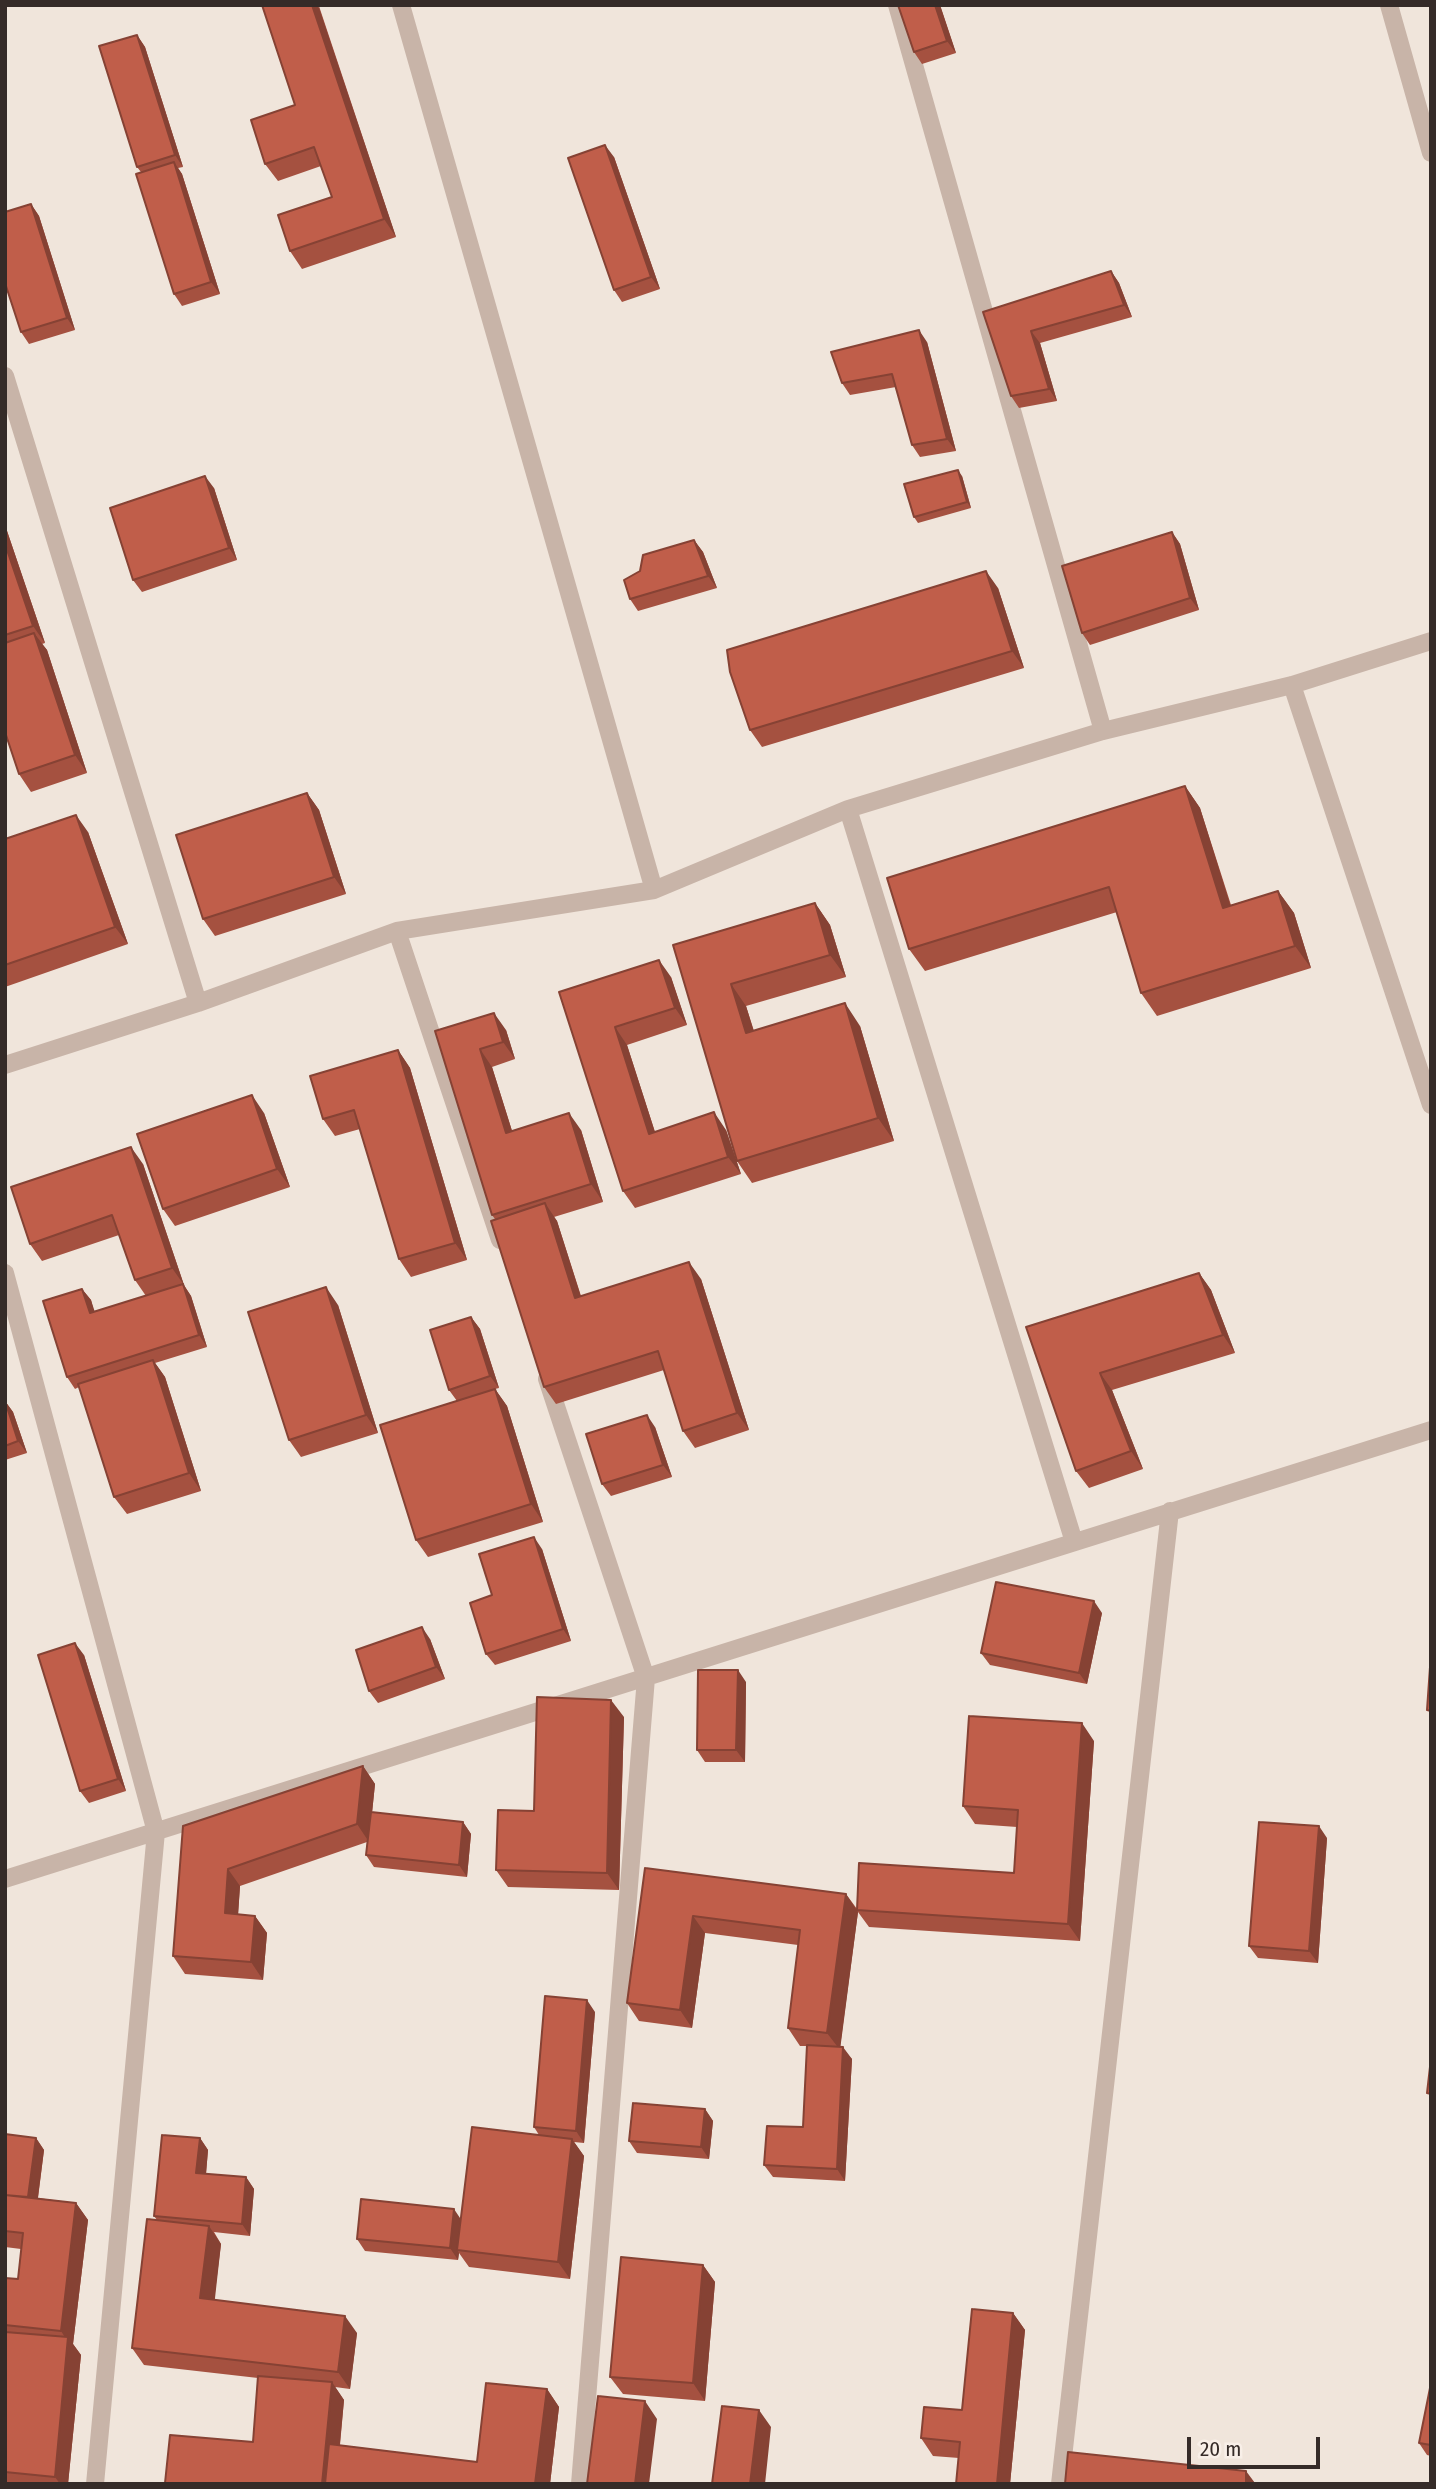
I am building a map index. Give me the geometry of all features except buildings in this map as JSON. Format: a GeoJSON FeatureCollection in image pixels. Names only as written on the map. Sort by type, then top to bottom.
{"type":"FeatureCollection","features":[{"type":"Feature","properties":{"kind":"street"},"geometry":{"type":"LineString","coordinates":[[401,5],[654,890]]}},
{"type":"Feature","properties":{"kind":"street"},"geometry":{"type":"LineString","coordinates":[[897,5],[1102,731]]}},
{"type":"Feature","properties":{"kind":"street"},"geometry":{"type":"LineString","coordinates":[[1389,5],[1431,153]]}},
{"type":"Feature","properties":{"kind":"street"},"geometry":{"type":"LineString","coordinates":[[5,376],[198,1003]]}},
{"type":"Feature","properties":{"kind":"street"},"geometry":{"type":"LineString","coordinates":[[5,1065],[198,1003],[397,931],[654,890],[848,809],[1102,731],[1293,685],[1431,641]]}},
{"type":"Feature","properties":{"kind":"street"},"geometry":{"type":"LineString","coordinates":[[1293,685],[1431,1105]]}},
{"type":"Feature","properties":{"kind":"street"},"geometry":{"type":"LineString","coordinates":[[848,809],[1074,1542]]}},
{"type":"Feature","properties":{"kind":"street"},"geometry":{"type":"LineString","coordinates":[[397,931],[506,1259]]}},
{"type":"Feature","properties":{"kind":"street"},"geometry":{"type":"LineString","coordinates":[[5,1273],[156,1832],[95,2484]]}},
{"type":"Feature","properties":{"kind":"street"},"geometry":{"type":"LineString","coordinates":[[541,1363],[646,1678],[580,2484]]}},
{"type":"Feature","properties":{"kind":"street"},"geometry":{"type":"LineString","coordinates":[[5,1879],[1431,1430]]}},
{"type":"Feature","properties":{"kind":"street"},"geometry":{"type":"LineString","coordinates":[[1060,2484],[1170,1511]]}}]}
